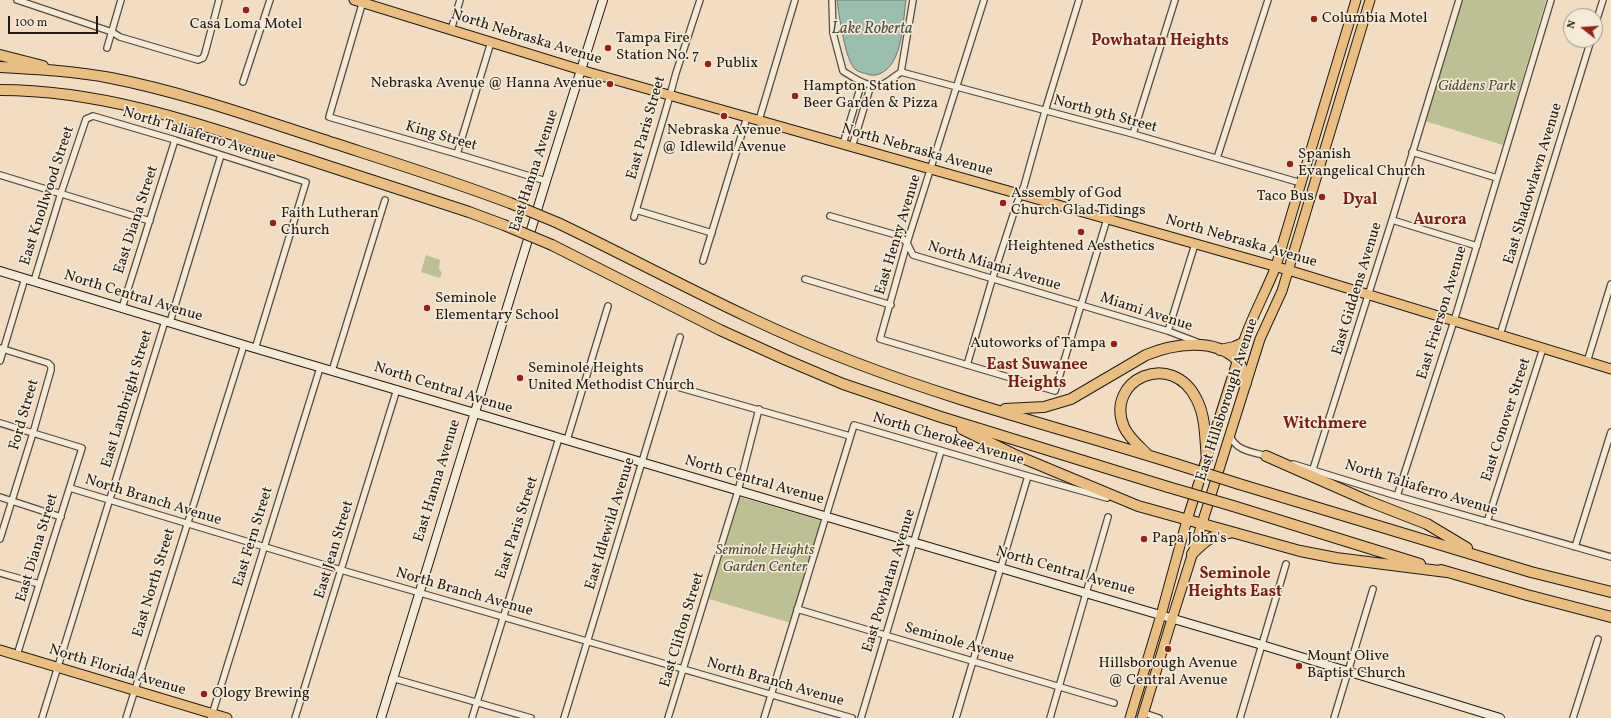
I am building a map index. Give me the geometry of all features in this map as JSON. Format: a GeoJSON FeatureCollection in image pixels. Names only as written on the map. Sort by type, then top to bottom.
{"type":"FeatureCollection","features":[{"type":"Feature","properties":{"kind":"highway"},"geometry":{"type":"LineString","coordinates":[[0,56],[63,71],[135,83],[208,102],[458,184],[558,223],[721,305],[790,337],[870,368],[993,409],[1239,484],[1531,572],[1611,592]]}},
{"type":"Feature","properties":{"kind":"highway"},"geometry":{"type":"LineString","coordinates":[[0,68],[63,71]]}},
{"type":"Feature","properties":{"kind":"highway"},"geometry":{"type":"LineString","coordinates":[[0,91],[12,90],[38,92],[100,100],[175,117],[423,197],[504,225],[552,245],[720,330],[843,384],[941,417],[1447,572],[1611,617]]}},
{"type":"Feature","properties":{"kind":"highway"},"geometry":{"type":"LineString","coordinates":[[1220,350],[1243,343]]}},
{"type":"Feature","properties":{"kind":"highway"},"geometry":{"type":"LineString","coordinates":[[993,409],[1024,409],[1062,402],[1091,388],[1152,353],[1169,348],[1204,345],[1220,350],[1238,361],[1242,368],[1246,383]]}},
{"type":"Feature","properties":{"kind":"highway"},"geometry":{"type":"LineString","coordinates":[[1150,456],[1127,431],[1122,419],[1122,406],[1126,393],[1137,380],[1150,374],[1163,373],[1173,376],[1185,383],[1198,401],[1203,417],[1207,460]]}},
{"type":"Feature","properties":{"kind":"highway"},"geometry":{"type":"LineString","coordinates":[[941,417],[1013,454],[1138,506],[1203,523],[1282,547],[1318,555],[1447,572]]}},
{"type":"Feature","properties":{"kind":"highway"},"geometry":{"type":"LineString","coordinates":[[1266,456],[1368,501],[1427,524],[1479,556]]}},
{"type":"Feature","properties":{"kind":"highway"},"geometry":{"type":"LineString","coordinates":[[1192,554],[1202,543],[1212,537],[1226,533],[1234,533]]}},
{"type":"Feature","properties":{"kind":"main road","name":"East Hillsborough Avenue"},"geometry":{"type":"LineString","coordinates":[[1130,718],[1161,615],[1187,520],[1249,324],[1263,297],[1276,266],[1356,0]]}},
{"type":"Feature","properties":{"kind":"main road","name":"North Nebraska Avenue"},"geometry":{"type":"LineString","coordinates":[[360,1],[582,70],[1276,266],[1611,369]]}},
{"type":"Feature","properties":{"kind":"main road","name":"East Hillsborough Avenue"},"geometry":{"type":"LineString","coordinates":[[1143,716],[1192,554],[1260,339],[1282,290],[1368,2]]}},
{"type":"Feature","properties":{"kind":"main road"},"geometry":{"type":"LineString","coordinates":[[1336,112],[1331,105],[1340,72],[1338,61]]}},
{"type":"Feature","properties":{"kind":"main road","name":"North Florida Avenue"},"geometry":{"type":"LineString","coordinates":[[0,650],[135,690],[211,716],[227,718]]}},
{"type":"Feature","properties":{"kind":"street"},"geometry":{"type":"LineString","coordinates":[[17,0],[120,36],[198,60],[202,58],[205,53],[218,2]]}},
{"type":"Feature","properties":{"kind":"street"},"geometry":{"type":"LineString","coordinates":[[107,48],[121,0]]}},
{"type":"Feature","properties":{"kind":"street"},"geometry":{"type":"LineString","coordinates":[[243,82],[270,0]]}},
{"type":"Feature","properties":{"kind":"street"},"geometry":{"type":"LineString","coordinates":[[451,30],[460,0]]}},
{"type":"Feature","properties":{"kind":"street","name":"East Hanna Avenue"},"geometry":{"type":"LineString","coordinates":[[381,718],[392,678],[603,0]]}},
{"type":"Feature","properties":{"kind":"street","name":"East Paris Street"},"geometry":{"type":"LineString","coordinates":[[634,217],[700,0]]}},
{"type":"Feature","properties":{"kind":"street"},"geometry":{"type":"LineString","coordinates":[[759,120],[795,0]]}},
{"type":"Feature","properties":{"kind":"street"},"geometry":{"type":"LineString","coordinates":[[832,0],[833,33],[843,71],[862,82],[871,85],[885,83],[901,72],[913,0]]}},
{"type":"Feature","properties":{"kind":"street","name":"East Henry Avenue"},"geometry":{"type":"LineString","coordinates":[[967,365],[880,339],[907,243],[958,87],[984,0]]}},
{"type":"Feature","properties":{"kind":"street"},"geometry":{"type":"LineString","coordinates":[[1079,0],[1024,186],[992,280],[967,365],[1055,391],[1107,219]]}},
{"type":"Feature","properties":{"kind":"street"},"geometry":{"type":"LineString","coordinates":[[1133,134],[1174,0]]}},
{"type":"Feature","properties":{"kind":"street"},"geometry":{"type":"LineString","coordinates":[[1217,158],[1268,0]]}},
{"type":"Feature","properties":{"kind":"street","name":"East Giddens Avenue"},"geometry":{"type":"LineString","coordinates":[[1313,469],[1369,294],[1459,0]]}},
{"type":"Feature","properties":{"kind":"street","name":"East Frierson Avenue"},"geometry":{"type":"LineString","coordinates":[[1397,496],[1454,321],[1551,0]]}},
{"type":"Feature","properties":{"kind":"street","name":"King Street"},"geometry":{"type":"LineString","coordinates":[[360,1],[329,117],[546,181]]}},
{"type":"Feature","properties":{"kind":"street"},"geometry":{"type":"LineString","coordinates":[[457,154],[491,42]]}},
{"type":"Feature","properties":{"kind":"street","name":"East Shadowlawn Avenue"},"geometry":{"type":"LineString","coordinates":[[1500,335],[1588,48]]}},
{"type":"Feature","properties":{"kind":"street","name":"North 9th Street"},"geometry":{"type":"LineString","coordinates":[[901,72],[1133,134],[1301,183]]}},
{"type":"Feature","properties":{"kind":"street"},"geometry":{"type":"LineString","coordinates":[[848,146],[862,82]]}},
{"type":"Feature","properties":{"kind":"street"},"geometry":{"type":"LineString","coordinates":[[848,146],[871,85]]}},
{"type":"Feature","properties":{"kind":"street","name":"North Taliaferro Avenue"},"geometry":{"type":"LineString","coordinates":[[86,119],[93,116],[176,140],[306,182],[255,349]]}},
{"type":"Feature","properties":{"kind":"street"},"geometry":{"type":"LineString","coordinates":[[703,261],[747,117]]}},
{"type":"Feature","properties":{"kind":"street","name":"East Knollwood Street"},"geometry":{"type":"LineString","coordinates":[[34,281],[86,119]]}},
{"type":"Feature","properties":{"kind":"street","name":"East Diana Street"},"geometry":{"type":"LineString","coordinates":[[122,308],[176,140]]}},
{"type":"Feature","properties":{"kind":"street"},"geometry":{"type":"LineString","coordinates":[[1412,152],[1497,178]]}},
{"type":"Feature","properties":{"kind":"street","name":"East Lambright Street"},"geometry":{"type":"LineString","coordinates":[[42,718],[109,500],[221,155]]}},
{"type":"Feature","properties":{"kind":"street"},"geometry":{"type":"LineString","coordinates":[[0,175],[150,221]]}},
{"type":"Feature","properties":{"kind":"street"},"geometry":{"type":"LineString","coordinates":[[332,371],[385,200]]}},
{"type":"Feature","properties":{"kind":"street"},"geometry":{"type":"LineString","coordinates":[[636,210],[712,233]]}},
{"type":"Feature","properties":{"kind":"street","name":"North Miami Avenue"},"geometry":{"type":"LineString","coordinates":[[830,216],[900,236],[907,243],[913,255],[992,280],[1081,305]]}},
{"type":"Feature","properties":{"kind":"street"},"geometry":{"type":"LineString","coordinates":[[1392,220],[1477,246]]}},
{"type":"Feature","properties":{"kind":"street"},"geometry":{"type":"LineString","coordinates":[[1168,331],[1195,244]]}},
{"type":"Feature","properties":{"kind":"street","name":"North Central Avenue"},"geometry":{"type":"LineString","coordinates":[[0,271],[244,346],[397,389],[825,517],[1088,593],[1500,718]]}},
{"type":"Feature","properties":{"kind":"street","name":"East Knollwood Street"},"geometry":{"type":"LineString","coordinates":[[0,361],[2,348],[25,278]]}},
{"type":"Feature","properties":{"kind":"street"},"geometry":{"type":"LineString","coordinates":[[805,279],[891,304]]}},
{"type":"Feature","properties":{"kind":"street"},"geometry":{"type":"LineString","coordinates":[[1587,362],[1611,284]]}},
{"type":"Feature","properties":{"kind":"street","name":"Miami Avenue"},"geometry":{"type":"LineString","coordinates":[[1081,305],[1168,331],[1204,345]]}},
{"type":"Feature","properties":{"kind":"street"},"geometry":{"type":"LineString","coordinates":[[567,440],[608,306]]}},
{"type":"Feature","properties":{"kind":"street","name":"East Idlewild Avenue"},"geometry":{"type":"LineString","coordinates":[[564,718],[643,463],[680,337]]}},
{"type":"Feature","properties":{"kind":"street","name":"East North Street"},"geometry":{"type":"LineString","coordinates":[[126,718],[186,524],[244,346]]}},
{"type":"Feature","properties":{"kind":"street","name":"Ford Street"},"geometry":{"type":"LineString","coordinates":[[0,539],[33,433],[51,366],[48,363],[2,348]]}},
{"type":"Feature","properties":{"kind":"street","name":"East Conover Street"},"geometry":{"type":"LineString","coordinates":[[1487,522],[1543,348]]}},
{"type":"Feature","properties":{"kind":"street","name":"East Fern Street"},"geometry":{"type":"LineString","coordinates":[[211,716],[320,368]]}},
{"type":"Feature","properties":{"kind":"street","name":"North Cherokee Avenue"},"geometry":{"type":"LineString","coordinates":[[667,384],[850,436],[854,425],[1028,476],[1138,506]]}},
{"type":"Feature","properties":{"kind":"street","name":"East Jean Street"},"geometry":{"type":"LineString","coordinates":[[295,718],[397,389]]}},
{"type":"Feature","properties":{"kind":"street","name":"East Clifton Street"},"geometry":{"type":"LineString","coordinates":[[668,718],[738,491],[759,409]]}},
{"type":"Feature","properties":{"kind":"street"},"geometry":{"type":"LineString","coordinates":[[0,423],[33,433]]}},
{"type":"Feature","properties":{"kind":"street"},"geometry":{"type":"LineString","coordinates":[[1575,547],[1611,432]]}},
{"type":"Feature","properties":{"kind":"street","name":"East Diana Street"},"geometry":{"type":"LineString","coordinates":[[18,655],[82,448],[33,433]]}},
{"type":"Feature","properties":{"kind":"street","name":"North Taliaferro Avenue"},"geometry":{"type":"LineString","coordinates":[[1230,435],[1234,444],[1240,448],[1313,469],[1397,496],[1611,557]]}},
{"type":"Feature","properties":{"kind":"street"},"geometry":{"type":"LineString","coordinates":[[764,718],[850,436]]}},
{"type":"Feature","properties":{"kind":"street","name":"East Paris Street"},"geometry":{"type":"LineString","coordinates":[[472,718],[502,616],[559,438]]}},
{"type":"Feature","properties":{"kind":"street","name":"East Powhatan Avenue"},"geometry":{"type":"LineString","coordinates":[[861,718],[941,451]]}},
{"type":"Feature","properties":{"kind":"street"},"geometry":{"type":"LineString","coordinates":[[956,718],[1028,476]]}},
{"type":"Feature","properties":{"kind":"street","name":"North Branch Avenue"},"geometry":{"type":"LineString","coordinates":[[70,488],[341,570],[852,718]]}},
{"type":"Feature","properties":{"kind":"street"},"geometry":{"type":"LineString","coordinates":[[0,498],[61,517]]}},
{"type":"Feature","properties":{"kind":"street"},"geometry":{"type":"LineString","coordinates":[[1050,718],[1088,593],[1108,517]]}},
{"type":"Feature","properties":{"kind":"street"},"geometry":{"type":"LineString","coordinates":[[1240,718],[1286,564]]}},
{"type":"Feature","properties":{"kind":"street"},"geometry":{"type":"LineString","coordinates":[[0,573],[39,584]]}},
{"type":"Feature","properties":{"kind":"street"},"geometry":{"type":"LineString","coordinates":[[1334,718],[1373,589]]}},
{"type":"Feature","properties":{"kind":"street","name":"Seminole Avenue"},"geometry":{"type":"LineString","coordinates":[[797,609],[1114,702]]}},
{"type":"Feature","properties":{"kind":"street"},"geometry":{"type":"LineString","coordinates":[[1574,718],[1598,639]]}},
{"type":"Feature","properties":{"kind":"street"},"geometry":{"type":"LineString","coordinates":[[392,678],[531,718]]}},
{"type":"Feature","properties":{"kind":"street"},"geometry":{"type":"LineString","coordinates":[[1143,716],[1159,718]]}},
{"type":"Feature","properties":{"kind":"green space","name":"Giddens Park"},"geometry":{"type":"Polygon","coordinates":[[[1461,0],[1546,0],[1503,145],[1425,121],[1461,0]]]}},
{"type":"Feature","properties":{"kind":"green space"},"geometry":{"type":"Polygon","coordinates":[[[426,255],[440,260],[439,269],[442,273],[440,278],[421,272],[426,255]]]}},
{"type":"Feature","properties":{"kind":"green space","name":"Seminole Heights Garden Center"},"geometry":{"type":"Polygon","coordinates":[[[740,497],[822,521],[791,623],[709,599],[740,497]]]}},
{"type":"Feature","properties":{"kind":"water","name":"Lake Roberta"},"geometry":{"type":"Polygon","coordinates":[[[837,0],[906,0],[902,34],[898,50],[891,65],[886,70],[877,75],[870,75],[857,71],[852,65],[843,37],[837,0]]]}},
{"type":"Feature","properties":{"kind":"place","name":"Casa Loma Motel"},"geometry":{"type":"Point","coordinates":[246,10]}},
{"type":"Feature","properties":{"kind":"place","name":"Columbia Motel"},"geometry":{"type":"Point","coordinates":[1314,19]}},
{"type":"Feature","properties":{"kind":"place","name":"Tampa Fire Station No. 7"},"geometry":{"type":"Point","coordinates":[608,48]}},
{"type":"Feature","properties":{"kind":"place","name":"Publix"},"geometry":{"type":"Point","coordinates":[708,64]}},
{"type":"Feature","properties":{"kind":"place","name":"Nebraska Avenue @ Hanna Avenue"},"geometry":{"type":"Point","coordinates":[610,84]}},
{"type":"Feature","properties":{"kind":"place","name":"Hampton Station Beer Garden & Pizza"},"geometry":{"type":"Point","coordinates":[795,96]}},
{"type":"Feature","properties":{"kind":"place","name":"Nebraska Avenue @ Idlewild Avenue"},"geometry":{"type":"Point","coordinates":[724,116]}},
{"type":"Feature","properties":{"kind":"place","name":"Spanish Evangelical Church"},"geometry":{"type":"Point","coordinates":[1290,164]}},
{"type":"Feature","properties":{"kind":"place","name":"Taco Bus"},"geometry":{"type":"Point","coordinates":[1322,197]}},
{"type":"Feature","properties":{"kind":"place","name":"Assembly of God Church Glad Tidings"},"geometry":{"type":"Point","coordinates":[1003,203]}},
{"type":"Feature","properties":{"kind":"place","name":"Faith Lutheran Church"},"geometry":{"type":"Point","coordinates":[273,223]}},
{"type":"Feature","properties":{"kind":"place","name":"Heightened Aesthetics"},"geometry":{"type":"Point","coordinates":[1081,232]}},
{"type":"Feature","properties":{"kind":"place","name":"Seminole Elementary School"},"geometry":{"type":"Point","coordinates":[427,308]}},
{"type":"Feature","properties":{"kind":"place","name":"Autoworks of Tampa"},"geometry":{"type":"Point","coordinates":[1114,344]}},
{"type":"Feature","properties":{"kind":"place","name":"Seminole Heights United Methodist Church"},"geometry":{"type":"Point","coordinates":[520,378]}},
{"type":"Feature","properties":{"kind":"place","name":"Papa John's"},"geometry":{"type":"Point","coordinates":[1144,539]}},
{"type":"Feature","properties":{"kind":"place","name":"Hillsborough Avenue @ Central Avenue"},"geometry":{"type":"Point","coordinates":[1168,649]}},
{"type":"Feature","properties":{"kind":"place","name":"Mount Olive Baptist Church"},"geometry":{"type":"Point","coordinates":[1299,666]}},
{"type":"Feature","properties":{"kind":"place","name":"Ology Brewing"},"geometry":{"type":"Point","coordinates":[204,694]}},
{"type":"Feature","properties":{"kind":"district","name":"Powhatan Heights"},"geometry":{"type":"Point","coordinates":[1160,42]}},
{"type":"Feature","properties":{"kind":"district","name":"Dyal"},"geometry":{"type":"Point","coordinates":[1360,201]}},
{"type":"Feature","properties":{"kind":"district","name":"Aurora"},"geometry":{"type":"Point","coordinates":[1440,221]}},
{"type":"Feature","properties":{"kind":"district","name":"East Suwanee Heights"},"geometry":{"type":"Point","coordinates":[1037,375]}},
{"type":"Feature","properties":{"kind":"district","name":"Witchmere"},"geometry":{"type":"Point","coordinates":[1325,425]}},
{"type":"Feature","properties":{"kind":"district","name":"Seminole Heights East"},"geometry":{"type":"Point","coordinates":[1235,584]}}]}
